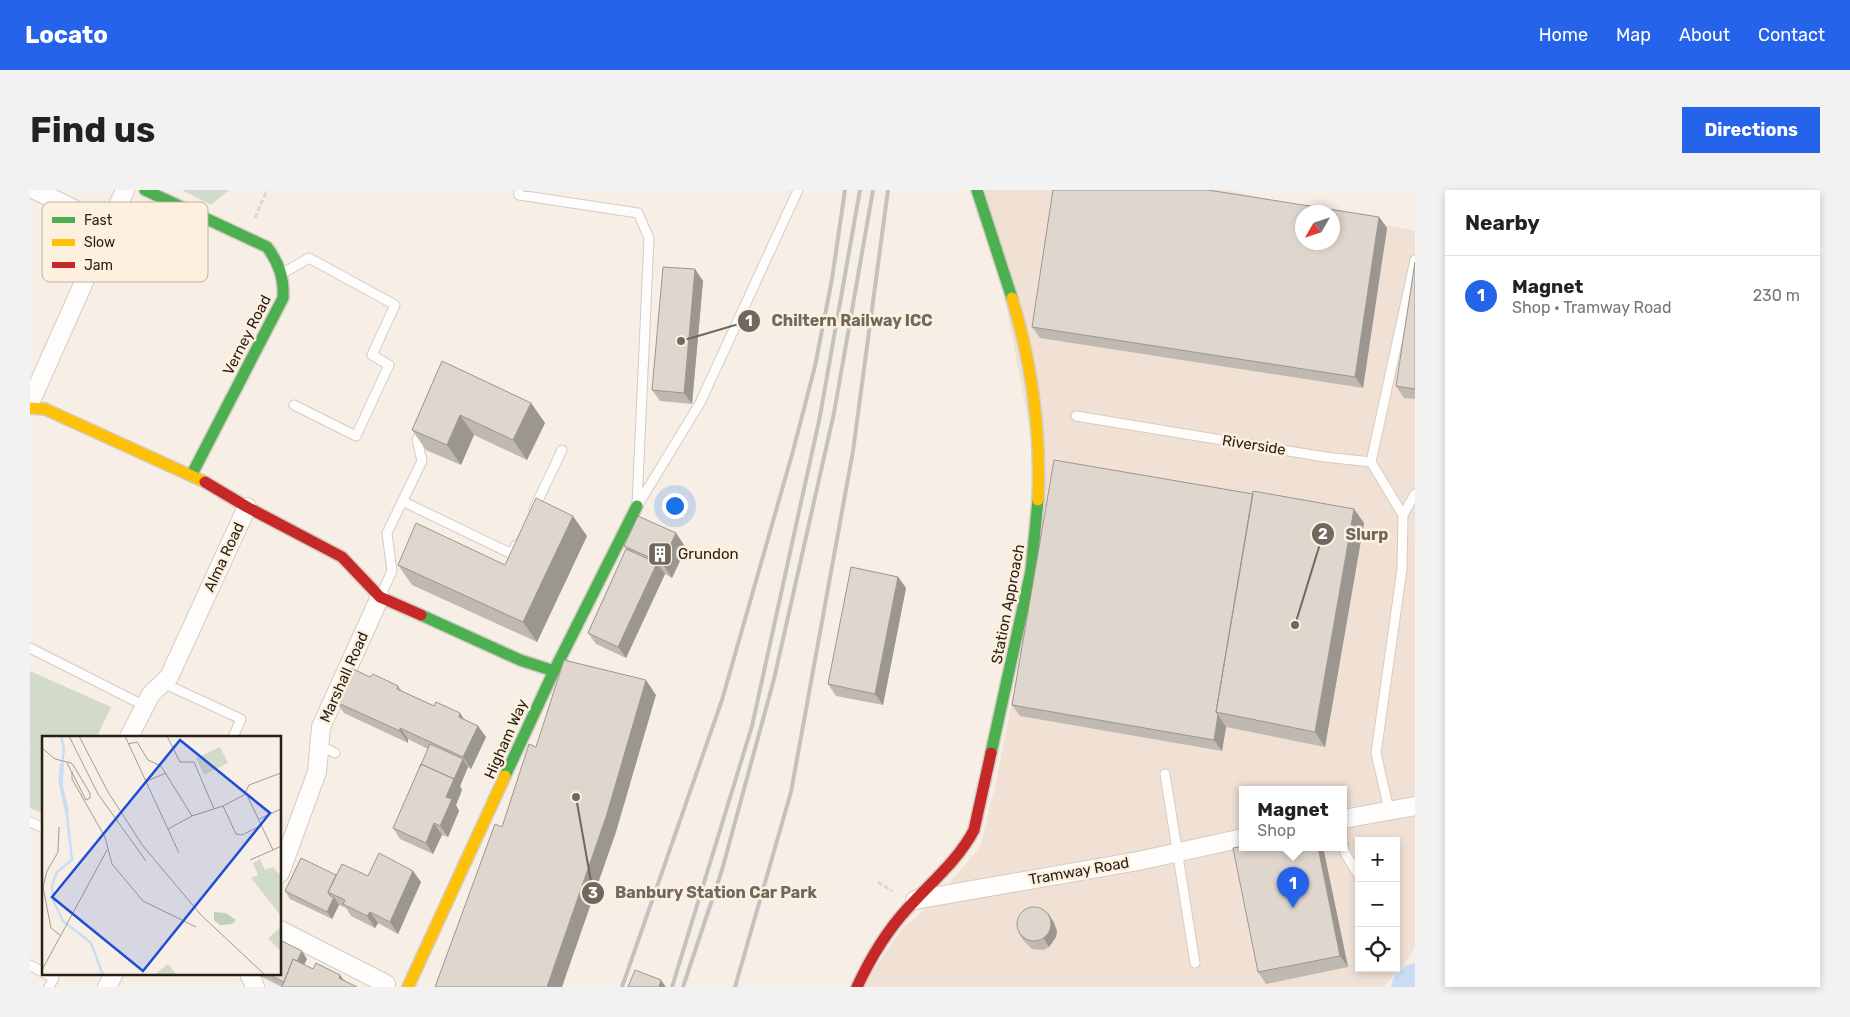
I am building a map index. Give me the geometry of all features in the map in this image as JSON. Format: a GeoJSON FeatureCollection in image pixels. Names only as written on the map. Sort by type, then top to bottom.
{"type":"FeatureCollection","features":[{"type":"Feature","properties":{"kind":"street"},"geometry":{"type":"LineString","coordinates":[[35,190],[59,202]]}},
{"type":"Feature","properties":{"kind":"street"},"geometry":{"type":"LineString","coordinates":[[119,202],[125,190]]}},
{"type":"Feature","properties":{"kind":"street","name":"Verney Road"},"geometry":{"type":"LineString","coordinates":[[145,190],[171,202]]}},
{"type":"Feature","properties":{"kind":"street","name":"Station Approach"},"geometry":{"type":"LineString","coordinates":[[857,987],[886,936],[915,900],[956,860],[974,830],[980,811],[1032,571],[1038,529],[1040,479],[1037,422],[1032,381],[1020,327],[977,190]]}},
{"type":"Feature","properties":{"kind":"street","name":"Verney Road"},"geometry":{"type":"LineString","coordinates":[[192,474],[283,298],[285,284],[278,260],[268,247],[208,219]]}},
{"type":"Feature","properties":{"kind":"street"},"geometry":{"type":"LineString","coordinates":[[30,403],[83,282]]}},
{"type":"Feature","properties":{"kind":"street","name":"Alma Road"},"geometry":{"type":"LineString","coordinates":[[30,408],[45,409],[192,474],[247,507],[169,677],[151,694],[130,736]]}},
{"type":"Feature","properties":{"kind":"street","name":"Higham Way"},"geometry":{"type":"LineString","coordinates":[[408,987],[554,670],[637,506]]}},
{"type":"Feature","properties":{"kind":"street"},"geometry":{"type":"LineString","coordinates":[[247,507],[342,557],[380,597],[520,660],[554,670]]}},
{"type":"Feature","properties":{"kind":"street","name":"Marshall Road"},"geometry":{"type":"LineString","coordinates":[[281,870],[317,772],[321,728],[380,597]]}},
{"type":"Feature","properties":{"kind":"street"},"geometry":{"type":"LineString","coordinates":[[1347,818],[1415,806]]}},
{"type":"Feature","properties":{"kind":"street","name":"Tramway Road"},"geometry":{"type":"LineString","coordinates":[[915,900],[1138,860],[1239,839]]}},
{"type":"Feature","properties":{"kind":"street"},"geometry":{"type":"LineString","coordinates":[[281,931],[386,984]]}},
{"type":"Feature","properties":{"kind":"street"},"geometry":{"type":"LineString","coordinates":[[107,987],[114,974]]}},
{"type":"Feature","properties":{"kind":"street"},"geometry":{"type":"LineString","coordinates":[[249,974],[255,987]]}},
{"type":"Feature","properties":{"kind":"lane"},"geometry":{"type":"LineString","coordinates":[[519,190],[518,195],[638,213],[649,238],[637,506]]}},
{"type":"Feature","properties":{"kind":"lane"},"geometry":{"type":"LineString","coordinates":[[637,506],[700,403],[798,190]]}},
{"type":"Feature","properties":{"kind":"lane"},"geometry":{"type":"LineString","coordinates":[[282,273],[309,258],[395,305],[372,355],[389,365],[356,436],[294,405]]}},
{"type":"Feature","properties":{"kind":"lane"},"geometry":{"type":"LineString","coordinates":[[1403,515],[1370,462],[1415,260]]}},
{"type":"Feature","properties":{"kind":"lane","name":"Marshall Road"},"geometry":{"type":"LineString","coordinates":[[380,597],[392,571],[387,533],[422,461],[418,440],[427,416]]}},
{"type":"Feature","properties":{"kind":"lane","name":"Riverside"},"geometry":{"type":"LineString","coordinates":[[1076,416],[1325,457],[1370,462]]}},
{"type":"Feature","properties":{"kind":"lane"},"geometry":{"type":"LineString","coordinates":[[529,520],[562,450]]}},
{"type":"Feature","properties":{"kind":"lane"},"geometry":{"type":"LineString","coordinates":[[1389,810],[1376,753],[1402,569],[1403,515],[1415,494]]}},
{"type":"Feature","properties":{"kind":"lane"},"geometry":{"type":"LineString","coordinates":[[402,502],[512,554],[520,537]]}},
{"type":"Feature","properties":{"kind":"lane"},"geometry":{"type":"LineString","coordinates":[[30,648],[145,706]]}},
{"type":"Feature","properties":{"kind":"lane"},"geometry":{"type":"LineString","coordinates":[[163,683],[241,719],[233,736]]}},
{"type":"Feature","properties":{"kind":"lane"},"geometry":{"type":"LineString","coordinates":[[319,745],[335,753]]}},
{"type":"Feature","properties":{"kind":"lane"},"geometry":{"type":"LineString","coordinates":[[1166,774],[1195,964]]}},
{"type":"Feature","properties":{"kind":"lane"},"geometry":{"type":"LineString","coordinates":[[30,822],[42,827]]}},
{"type":"Feature","properties":{"kind":"lane"},"geometry":{"type":"LineString","coordinates":[[1344,851],[1355,869]]}},
{"type":"Feature","properties":{"kind":"lane"},"geometry":{"type":"LineString","coordinates":[[30,965],[42,972]]}},
{"type":"Feature","properties":{"kind":"lane"},"geometry":{"type":"LineString","coordinates":[[46,974],[54,978],[49,987]]}},
{"type":"Feature","properties":{"kind":"path"},"geometry":{"type":"LineString","coordinates":[[246,237],[267,190]]}},
{"type":"Feature","properties":{"kind":"path"},"geometry":{"type":"LineString","coordinates":[[30,746],[42,752]]}},
{"type":"Feature","properties":{"kind":"shaded area"},"geometry":{"type":"Polygon","coordinates":[[[984,190],[1227,190],[1297,205],[1295,205],[1295,250],[1340,250],[1340,215],[1415,231],[1415,947],[1405,964],[1400,969],[1400,837],[1355,837],[1355,972],[1397,972],[1383,987],[862,987],[901,930],[934,901],[980,847],[996,782],[1047,520],[984,190]]]}},
{"type":"Feature","properties":{"kind":"green space"},"geometry":{"type":"Polygon","coordinates":[[[182,190],[229,190],[211,205],[182,190]]]}},
{"type":"Feature","properties":{"kind":"green space"},"geometry":{"type":"Polygon","coordinates":[[[30,671],[111,707],[97,736],[42,736],[42,813],[30,808],[30,671]]]}},
{"type":"Feature","properties":{"kind":"building"},"geometry":{"type":"Polygon","coordinates":[[[1053,190],[1208,190],[1303,205],[1295,205],[1295,250],[1340,250],[1340,211],[1379,217],[1355,377],[1032,327],[1053,190]]]}},
{"type":"Feature","properties":{"kind":"building"},"geometry":{"type":"Polygon","coordinates":[[[1415,262],[1415,389],[1396,386],[1415,262]]]}},
{"type":"Feature","properties":{"kind":"building"},"geometry":{"type":"Polygon","coordinates":[[[663,267],[695,269],[684,393],[652,390],[663,267]]]}},
{"type":"Feature","properties":{"kind":"building"},"geometry":{"type":"Polygon","coordinates":[[[442,361],[531,403],[513,440],[460,415],[447,445],[412,430],[442,361]]]}},
{"type":"Feature","properties":{"kind":"building"},"geometry":{"type":"Polygon","coordinates":[[[1054,460],[1253,494],[1216,712],[1218,715],[1214,740],[1012,705],[1054,460]]]}},
{"type":"Feature","properties":{"kind":"building"},"geometry":{"type":"Polygon","coordinates":[[[1253,491],[1354,509],[1315,732],[1216,712],[1253,491]]]}},
{"type":"Feature","properties":{"kind":"building"},"geometry":{"type":"Polygon","coordinates":[[[536,498],[573,516],[523,622],[398,565],[416,523],[505,565],[536,498]]]}},
{"type":"Feature","properties":{"kind":"building"},"geometry":{"type":"Polygon","coordinates":[[[638,516],[676,533],[662,563],[624,546],[638,516]]]}},
{"type":"Feature","properties":{"kind":"building"},"geometry":{"type":"Polygon","coordinates":[[[626,549],[657,563],[618,647],[588,633],[626,549]]]}},
{"type":"Feature","properties":{"kind":"building"},"geometry":{"type":"Polygon","coordinates":[[[851,567],[898,577],[875,694],[828,684],[851,567]]]}},
{"type":"Feature","properties":{"kind":"building"},"geometry":{"type":"Polygon","coordinates":[[[564,660],[646,680],[606,817],[547,987],[435,987],[495,824],[502,827],[529,744],[536,747],[564,660]]]}},
{"type":"Feature","properties":{"kind":"building"},"geometry":{"type":"Polygon","coordinates":[[[351,668],[370,677],[373,674],[398,686],[397,689],[434,706],[436,702],[460,713],[459,717],[478,726],[463,757],[400,728],[400,731],[336,702],[351,668]]]}},
{"type":"Feature","properties":{"kind":"building"},"geometry":{"type":"Polygon","coordinates":[[[430,744],[463,759],[454,779],[421,764],[430,744]]]}},
{"type":"Feature","properties":{"kind":"building"},"geometry":{"type":"Polygon","coordinates":[[[421,764],[454,779],[446,797],[452,799],[440,826],[434,823],[426,843],[393,828],[421,764]]]}},
{"type":"Feature","properties":{"kind":"building"},"geometry":{"type":"Polygon","coordinates":[[[1239,847],[1239,851],[1319,851],[1340,956],[1258,972],[1233,848],[1239,847]]]}},
{"type":"Feature","properties":{"kind":"building"},"geometry":{"type":"Polygon","coordinates":[[[379,853],[413,871],[390,922],[370,912],[367,916],[343,904],[345,900],[328,892],[342,864],[368,876],[379,853]]]}},
{"type":"Feature","properties":{"kind":"building"},"geometry":{"type":"Polygon","coordinates":[[[301,858],[336,875],[328,892],[330,896],[334,897],[327,912],[285,891],[301,858]]]}},
{"type":"Feature","properties":{"kind":"building"},"geometry":{"type":"Polygon","coordinates":[[[1034,907],[1041,908],[1046,912],[1050,917],[1050,931],[1046,936],[1041,940],[1034,941],[1027,940],[1022,936],[1018,931],[1017,924],[1018,917],[1022,912],[1027,908],[1034,907]]]}},
{"type":"Feature","properties":{"kind":"building"},"geometry":{"type":"Polygon","coordinates":[[[281,940],[302,951],[297,961],[293,959],[284,982],[267,974],[281,974],[281,940]]]}},
{"type":"Feature","properties":{"kind":"building"},"geometry":{"type":"Polygon","coordinates":[[[293,959],[313,969],[316,963],[340,975],[339,978],[357,987],[282,987],[293,959]]]}},
{"type":"Feature","properties":{"kind":"building"},"geometry":{"type":"Polygon","coordinates":[[[635,970],[661,980],[659,987],[628,987],[635,970]]]}},
{"type":"Feature","properties":{"kind":"waterway"},"geometry":{"type":"LineString","coordinates":[[1411,987],[1415,983]]}},
{"type":"Feature","properties":{"kind":"railway"},"geometry":{"type":"LineString","coordinates":[[622,987],[722,700],[793,451],[815,366],[832,279],[845,190]]}},
{"type":"Feature","properties":{"kind":"railway"},"geometry":{"type":"LineString","coordinates":[[672,987],[752,726],[820,416],[860,190]]}},
{"type":"Feature","properties":{"kind":"railway"},"geometry":{"type":"LineString","coordinates":[[683,987],[722,870],[774,679],[834,413],[873,190]]}},
{"type":"Feature","properties":{"kind":"railway"},"geometry":{"type":"LineString","coordinates":[[735,987],[791,792],[853,451],[888,190]]}},
{"type":"Feature","properties":{"kind":"traffic: fast"},"geometry":{"type":"LineString","coordinates":[[145,190],[171,202]]}},
{"type":"Feature","properties":{"kind":"traffic: fast"},"geometry":{"type":"LineString","coordinates":[[977,190],[1012,298]]}},
{"type":"Feature","properties":{"kind":"traffic: fast"},"geometry":{"type":"LineString","coordinates":[[192,474],[283,298],[282,277],[275,259],[267,247],[208,219]]}},
{"type":"Feature","properties":{"kind":"traffic: fast"},"geometry":{"type":"LineString","coordinates":[[991,753],[1031,571],[1038,500]]}},
{"type":"Feature","properties":{"kind":"traffic: fast"},"geometry":{"type":"LineString","coordinates":[[505,776],[554,671],[637,506]]}},
{"type":"Feature","properties":{"kind":"traffic: fast"},"geometry":{"type":"LineString","coordinates":[[421,615],[520,660],[554,671]]}},
{"type":"Feature","properties":{"kind":"traffic: slow"},"geometry":{"type":"LineString","coordinates":[[1012,298],[1025,348],[1034,398],[1039,474],[1038,500]]}},
{"type":"Feature","properties":{"kind":"traffic: slow"},"geometry":{"type":"LineString","coordinates":[[30,408],[45,409],[205,482]]}},
{"type":"Feature","properties":{"kind":"traffic: slow"},"geometry":{"type":"LineString","coordinates":[[408,987],[505,776]]}},
{"type":"Feature","properties":{"kind":"traffic: jam"},"geometry":{"type":"LineString","coordinates":[[205,482],[247,507],[342,557],[380,597],[421,615]]}},
{"type":"Feature","properties":{"kind":"traffic: jam"},"geometry":{"type":"LineString","coordinates":[[857,987],[885,936],[907,909],[960,852],[974,830],[991,753]]}},
{"type":"Feature","properties":{"kind":"place","name":"Chiltern Railway ICC"},"geometry":{"type":"Point","coordinates":[681,341]}},
{"type":"Feature","properties":{"kind":"place","name":"Grundon"},"geometry":{"type":"Point","coordinates":[660,554]}},
{"type":"Feature","properties":{"kind":"place","name":"Slurp"},"geometry":{"type":"Point","coordinates":[1295,625]}},
{"type":"Feature","properties":{"kind":"place","name":"Banbury Station Car Park"},"geometry":{"type":"Point","coordinates":[576,797]}},
{"type":"Feature","properties":{"kind":"place","name":"Magnet"},"geometry":{"type":"Point","coordinates":[1293,908]}}]}
